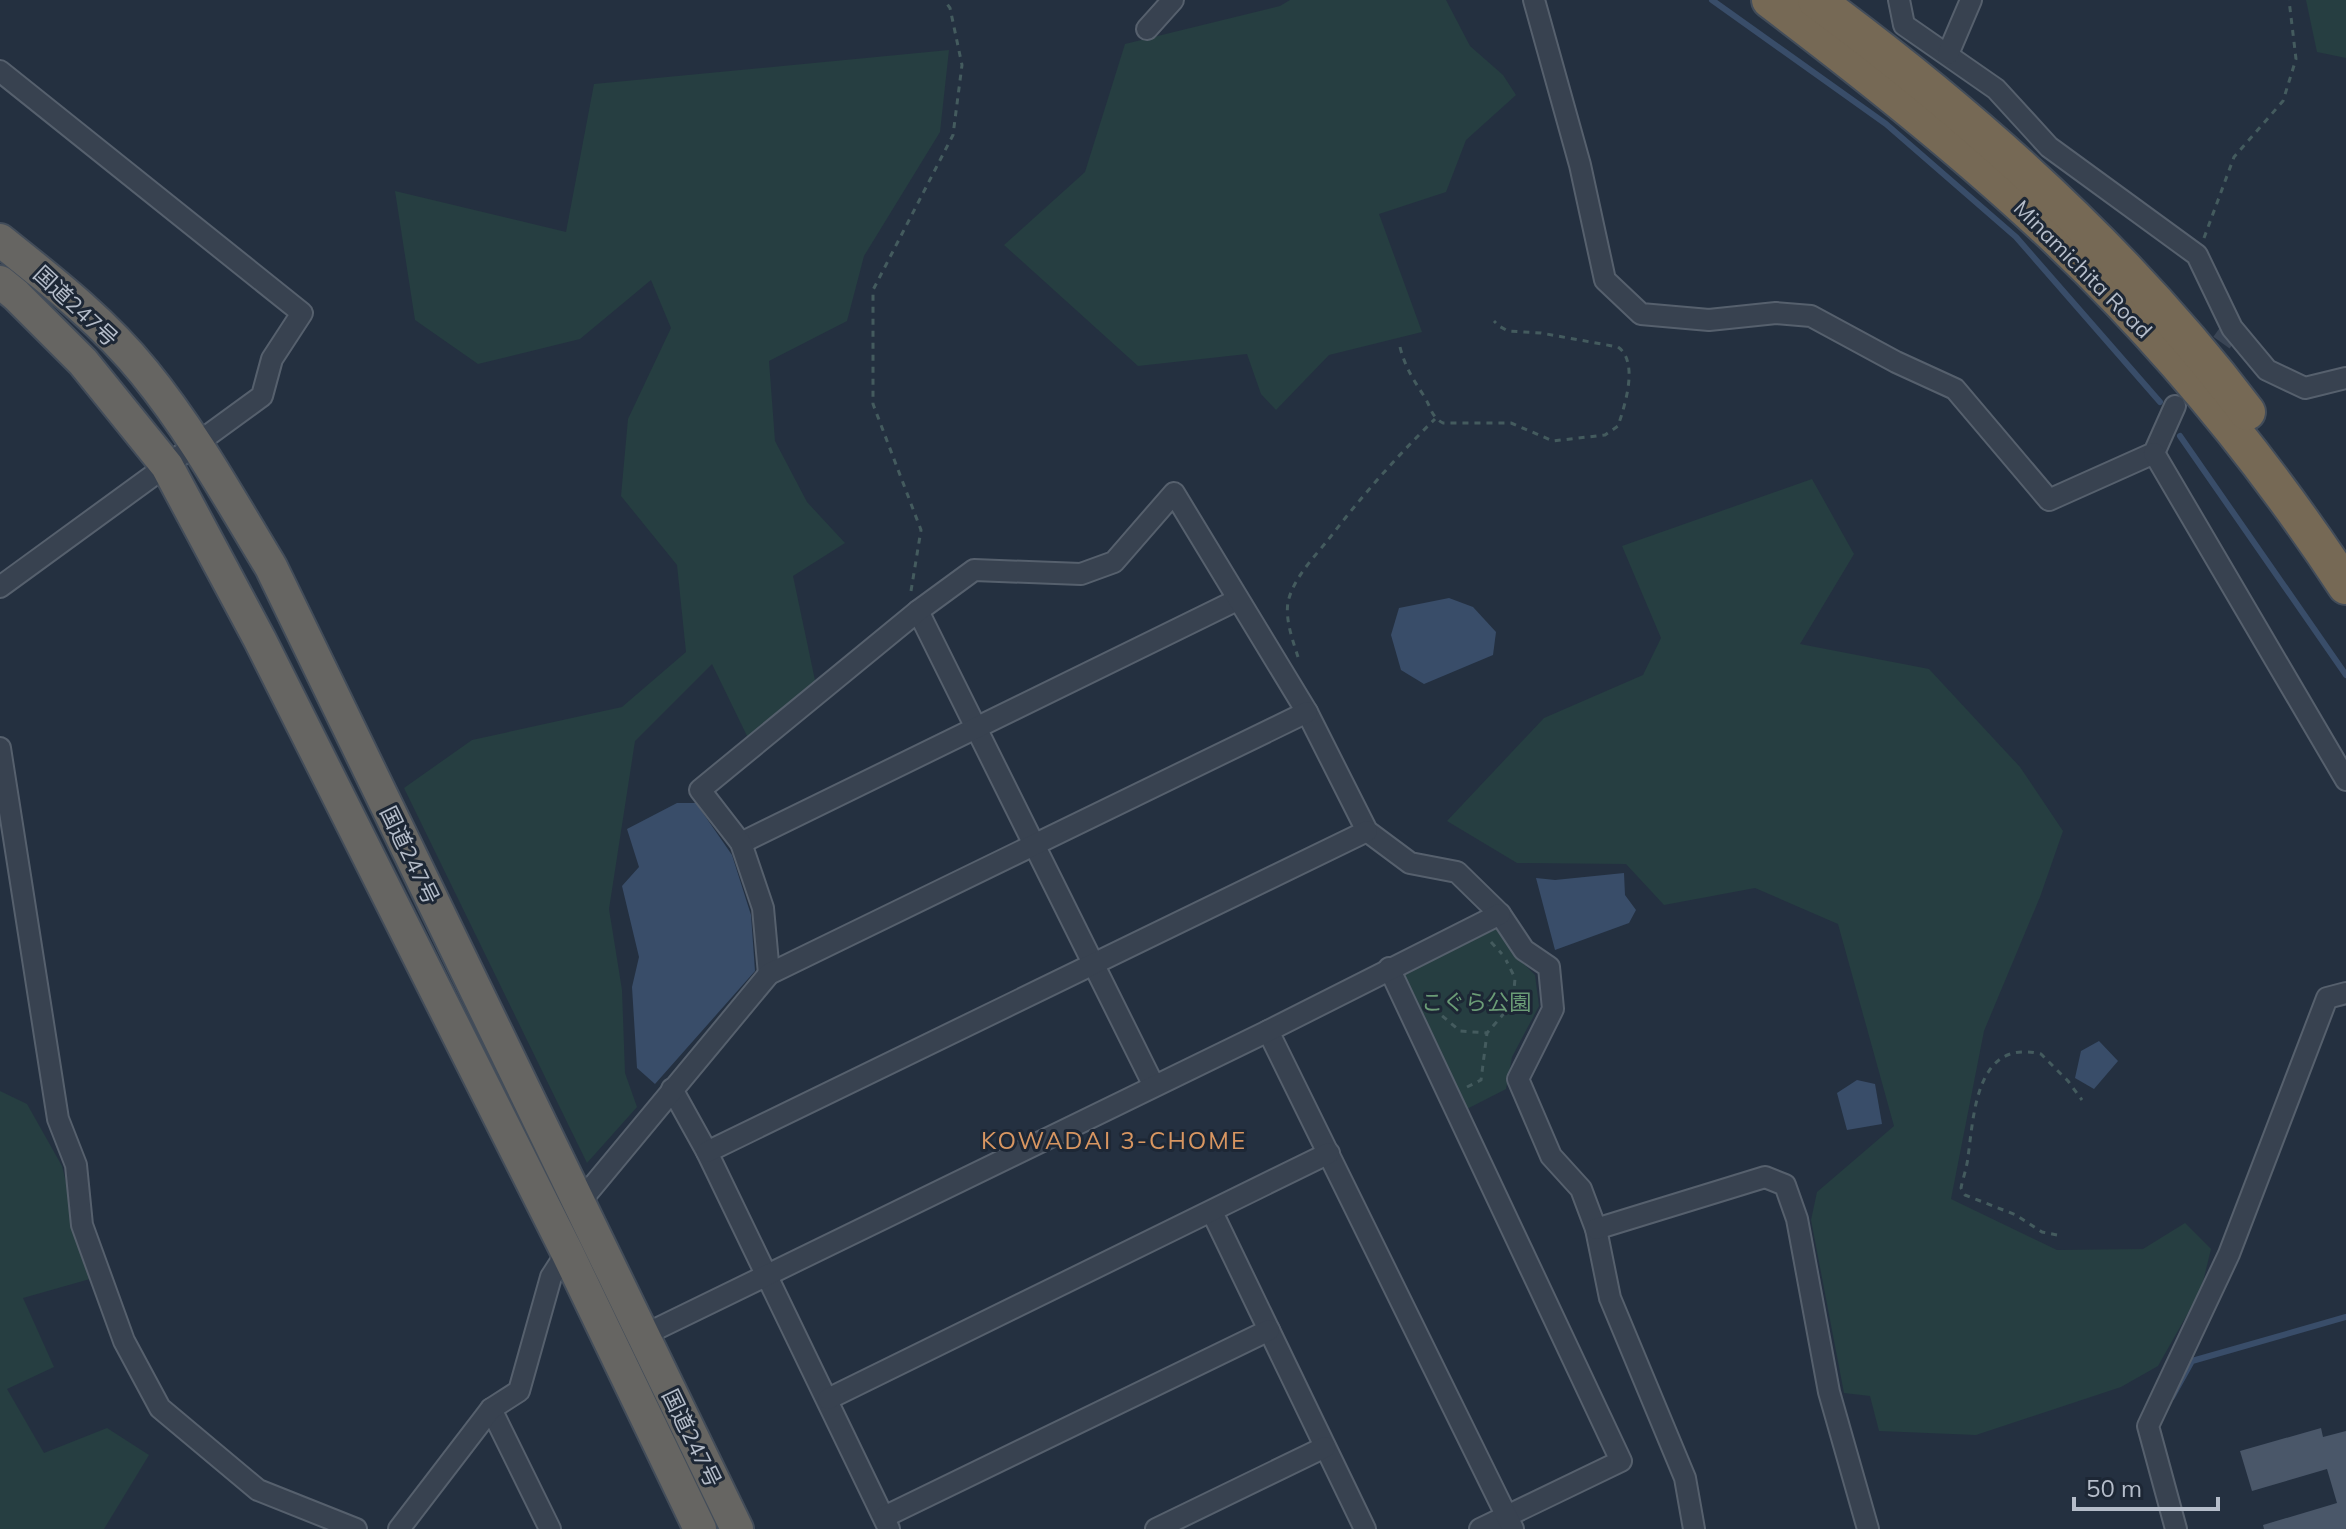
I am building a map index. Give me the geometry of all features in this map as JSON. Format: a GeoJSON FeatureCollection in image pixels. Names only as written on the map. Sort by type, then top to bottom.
{"type":"FeatureCollection","features":[{"type":"Feature","properties":{"kind":"highway","name":"Minamichita Road"},"geometry":{"type":"LineString","coordinates":[[1770,0],[1859,67],[1951,144],[2042,224],[2123,306],[2188,377],[2258,464],[2346,586]]}},
{"type":"Feature","properties":{"kind":"highway","name":"Minamichita Road"},"geometry":{"type":"LineString","coordinates":[[1816,0],[1967,121],[2063,206],[2145,289],[2214,368],[2346,544]]}},
{"type":"Feature","properties":{"kind":"highway","name":"国道247号"},"geometry":{"type":"LineString","coordinates":[[0,240],[67,293],[143,370],[197,445],[271,567],[737,1529]]}},
{"type":"Feature","properties":{"kind":"highway","name":"国道247号"},"geometry":{"type":"LineString","coordinates":[[0,282],[83,362],[167,466],[260,640],[567,1252],[700,1529]]}},
{"type":"Feature","properties":{"kind":"street"},"geometry":{"type":"LineString","coordinates":[[1147,29],[1173,0]]}},
{"type":"Feature","properties":{"kind":"street"},"geometry":{"type":"LineString","coordinates":[[1534,0],[1580,165],[1605,280],[1641,314],[1709,320],[1776,313],[1811,316],[1896,362],[1955,389],[2049,500],[2154,453],[2175,406]]}},
{"type":"Feature","properties":{"kind":"street"},"geometry":{"type":"LineString","coordinates":[[1899,0],[1904,25],[1996,89],[2049,147],[2197,255],[2232,328],[2267,370],[2305,388],[2346,378]]}},
{"type":"Feature","properties":{"kind":"street"},"geometry":{"type":"LineString","coordinates":[[1948,54],[1971,0]]}},
{"type":"Feature","properties":{"kind":"street"},"geometry":{"type":"LineString","coordinates":[[0,71],[302,313],[272,359],[262,396],[0,587]]}},
{"type":"Feature","properties":{"kind":"street"},"geometry":{"type":"LineString","coordinates":[[2154,453],[2346,780]]}},
{"type":"Feature","properties":{"kind":"street"},"geometry":{"type":"LineString","coordinates":[[769,974],[763,908],[741,843],[700,790],[918,611],[974,570],[1081,574],[1114,562],[1174,493],[1307,712],[1367,831],[1410,863],[1457,872],[1500,914],[1524,950],[1549,967],[1553,1009],[1518,1079],[1551,1156],[1581,1189],[1596,1229],[1610,1298],[1685,1478],[1694,1529]]}},
{"type":"Feature","properties":{"kind":"street"},"geometry":{"type":"LineString","coordinates":[[741,843],[1237,600]]}},
{"type":"Feature","properties":{"kind":"street"},"geometry":{"type":"LineString","coordinates":[[918,611],[1154,1086]]}},
{"type":"Feature","properties":{"kind":"street"},"geometry":{"type":"LineString","coordinates":[[579,1203],[769,974],[1307,712]]}},
{"type":"Feature","properties":{"kind":"street"},"geometry":{"type":"LineString","coordinates":[[0,748],[58,1119],[76,1165],[82,1225],[124,1341],[160,1408],[258,1490],[356,1529]]}},
{"type":"Feature","properties":{"kind":"street"},"geometry":{"type":"LineString","coordinates":[[707,1152],[1367,831]]}},
{"type":"Feature","properties":{"kind":"street"},"geometry":{"type":"LineString","coordinates":[[642,1336],[1268,1031],[1500,914]]}},
{"type":"Feature","properties":{"kind":"street"},"geometry":{"type":"LineString","coordinates":[[1389,968],[1621,1461],[1510,1523],[1480,1529]]}},
{"type":"Feature","properties":{"kind":"street"},"geometry":{"type":"LineString","coordinates":[[2176,1529],[2148,1426],[2229,1254],[2327,998],[2346,993]]}},
{"type":"Feature","properties":{"kind":"street"},"geometry":{"type":"LineString","coordinates":[[1268,1031],[1510,1523]]}},
{"type":"Feature","properties":{"kind":"street"},"geometry":{"type":"LineString","coordinates":[[672,1089],[707,1152],[886,1523],[1269,1330]]}},
{"type":"Feature","properties":{"kind":"street"},"geometry":{"type":"LineString","coordinates":[[828,1399],[1329,1153]]}},
{"type":"Feature","properties":{"kind":"street"},"geometry":{"type":"LineString","coordinates":[[1596,1229],[1765,1177],[1785,1185],[1797,1219],[1829,1392],[1868,1529]]}},
{"type":"Feature","properties":{"kind":"street"},"geometry":{"type":"LineString","coordinates":[[1212,1212],[1365,1529]]}},
{"type":"Feature","properties":{"kind":"street"},"geometry":{"type":"LineString","coordinates":[[399,1529],[491,1409],[519,1391],[551,1277],[567,1252]]}},
{"type":"Feature","properties":{"kind":"street"},"geometry":{"type":"LineString","coordinates":[[491,1409],[550,1529]]}},
{"type":"Feature","properties":{"kind":"street"},"geometry":{"type":"LineString","coordinates":[[1156,1529],[1325,1447]]}},
{"type":"Feature","properties":{"kind":"path"},"geometry":{"type":"LineString","coordinates":[[918,611],[909,601],[921,530],[873,404],[873,290],[953,135],[962,65],[950,8],[944,0]]}},
{"type":"Feature","properties":{"kind":"path"},"geometry":{"type":"LineString","coordinates":[[2197,255],[2234,157],[2283,101],[2296,59],[2289,0]]}},
{"type":"Feature","properties":{"kind":"path"},"geometry":{"type":"LineString","coordinates":[[1400,347],[1413,383],[1425,397],[1435,419],[1453,425],[1511,423],[1553,441],[1605,435],[1618,426],[1625,407],[1628,378],[1627,356],[1623,351],[1618,347],[1541,333],[1508,331],[1494,321]]}},
{"type":"Feature","properties":{"kind":"path"},"geometry":{"type":"LineString","coordinates":[[1300,664],[1288,616],[1288,602],[1295,586],[1381,472],[1435,419]]}},
{"type":"Feature","properties":{"kind":"path"},"geometry":{"type":"LineString","coordinates":[[1449,1097],[1481,1080],[1487,1033],[1513,1003],[1515,978],[1504,957],[1479,924]]}},
{"type":"Feature","properties":{"kind":"path"},"geometry":{"type":"LineString","coordinates":[[1433,1008],[1460,1031],[1487,1033]]}},
{"type":"Feature","properties":{"kind":"path"},"geometry":{"type":"LineString","coordinates":[[2057,1235],[2042,1232],[2016,1215],[1965,1195],[1961,1188],[1968,1157],[1969,1129],[1975,1099],[1988,1071],[2008,1055],[2020,1051],[2041,1054],[2082,1100]]}},
{"type":"Feature","properties":{"kind":"green space"},"geometry":{"type":"Polygon","coordinates":[[[1290,0],[1446,0],[1470,46],[1503,75],[1516,95],[1466,140],[1446,192],[1379,214],[1422,332],[1329,355],[1276,410],[1261,394],[1247,354],[1138,366],[1004,245],[1085,172],[1125,44],[1280,6],[1290,0]]]}},
{"type":"Feature","properties":{"kind":"green space"},"geometry":{"type":"Polygon","coordinates":[[[2306,0],[2346,0],[2346,58],[2317,52],[2306,0]]]}},
{"type":"Feature","properties":{"kind":"green space"},"geometry":{"type":"Polygon","coordinates":[[[949,50],[940,132],[864,256],[847,321],[769,361],[775,441],[807,502],[845,543],[793,576],[816,685],[749,740],[712,664],[635,741],[609,909],[622,990],[625,1073],[637,1107],[587,1163],[404,788],[472,740],[622,707],[686,652],[677,565],[621,496],[628,419],[671,328],[651,280],[580,339],[478,364],[415,320],[395,191],[566,232],[594,84],[949,50]]]}},
{"type":"Feature","properties":{"kind":"green space"},"geometry":{"type":"Polygon","coordinates":[[[1812,479],[1854,554],[1800,644],[1929,669],[2020,767],[2063,831],[2040,897],[1984,1031],[1951,1199],[2057,1250],[2143,1249],[2185,1223],[2211,1249],[2201,1290],[2158,1366],[2121,1387],[1976,1435],[1879,1431],[1870,1396],[1844,1393],[1811,1220],[1817,1192],[1894,1126],[1838,924],[1755,888],[1664,905],[1626,864],[1517,863],[1447,821],[1544,718],[1643,675],[1661,638],[1622,546],[1812,479]]]}},
{"type":"Feature","properties":{"kind":"green space","name":"こぐら公園"},"geometry":{"type":"Polygon","coordinates":[[[1498,928],[1511,951],[1535,975],[1539,1006],[1512,1057],[1506,1089],[1465,1110],[1402,981],[1406,973],[1498,928]]]}},
{"type":"Feature","properties":{"kind":"green space"},"geometry":{"type":"Polygon","coordinates":[[[0,1091],[27,1104],[62,1166],[90,1279],[23,1298],[54,1367],[7,1389],[44,1453],[107,1428],[149,1455],[104,1529],[0,1529],[0,1091]]]}},
{"type":"Feature","properties":{"kind":"water"},"geometry":{"type":"Polygon","coordinates":[[[1449,598],[1473,607],[1496,632],[1493,655],[1424,684],[1401,670],[1391,635],[1399,608],[1449,598]]]}},
{"type":"Feature","properties":{"kind":"water"},"geometry":{"type":"Polygon","coordinates":[[[677,803],[696,803],[732,855],[751,915],[755,971],[655,1084],[637,1068],[632,987],[639,957],[622,886],[639,867],[627,829],[677,803]]]}},
{"type":"Feature","properties":{"kind":"water"},"geometry":{"type":"Polygon","coordinates":[[[1624,873],[1625,895],[1636,910],[1629,923],[1555,950],[1536,878],[1555,880],[1624,873]]]}},
{"type":"Feature","properties":{"kind":"water"},"geometry":{"type":"Polygon","coordinates":[[[2099,1041],[2118,1061],[2094,1089],[2075,1078],[2081,1051],[2099,1041]]]}},
{"type":"Feature","properties":{"kind":"water"},"geometry":{"type":"Polygon","coordinates":[[[1857,1080],[1875,1084],[1882,1124],[1847,1130],[1837,1093],[1857,1080]]]}},
{"type":"Feature","properties":{"kind":"building"},"geometry":{"type":"Polygon","coordinates":[[[2321,1428],[2323,1437],[2346,1431],[2346,1529],[2264,1529],[2263,1525],[2337,1503],[2327,1469],[2252,1491],[2240,1451],[2321,1428]]]}},
{"type":"Feature","properties":{"kind":"waterway"},"geometry":{"type":"LineString","coordinates":[[1712,0],[1886,124],[2016,237],[2160,402]]}},
{"type":"Feature","properties":{"kind":"waterway"},"geometry":{"type":"LineString","coordinates":[[2180,436],[2346,675]]}},
{"type":"Feature","properties":{"kind":"waterway"},"geometry":{"type":"LineString","coordinates":[[2172,1397],[2192,1361],[2346,1317]]}},
{"type":"Feature","properties":{"kind":"tunnel"},"geometry":{"type":"LineString","coordinates":[[2204,367],[2232,328]]}},
{"type":"Feature","properties":{"kind":"district","name":"KOWADAI 3-CHOME"},"geometry":{"type":"Point","coordinates":[1114,1140]}}]}
